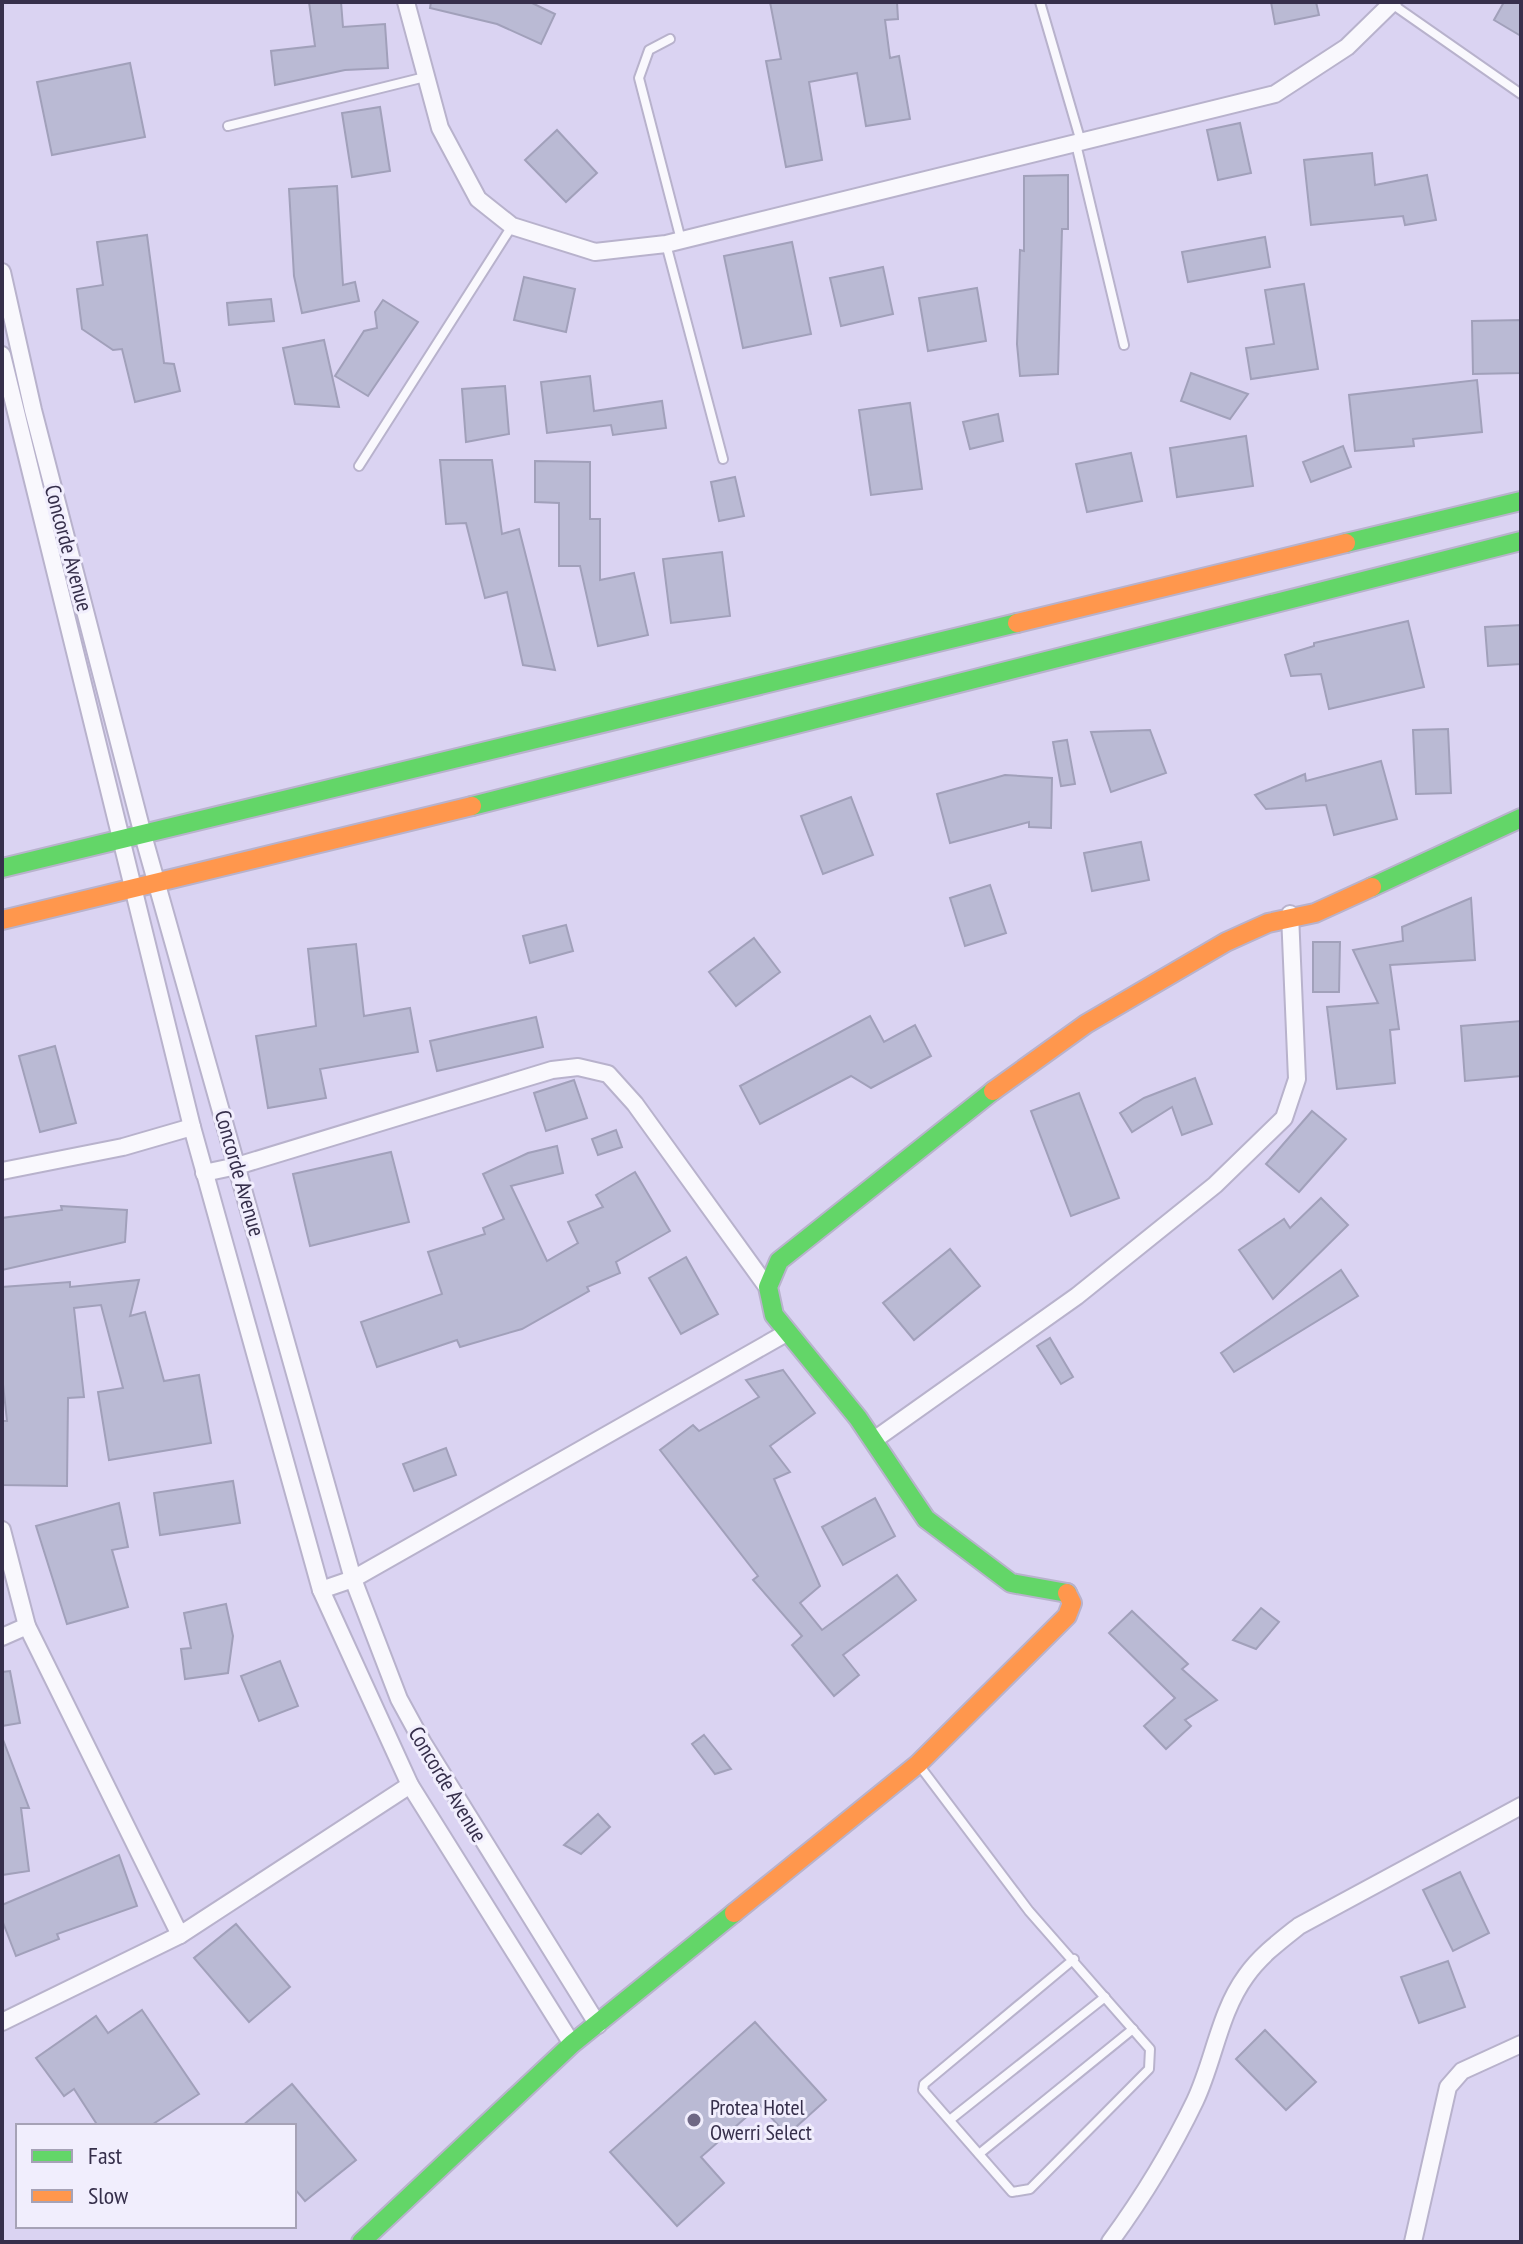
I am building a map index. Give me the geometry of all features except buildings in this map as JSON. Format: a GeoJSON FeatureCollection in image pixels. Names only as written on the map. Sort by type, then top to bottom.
{"type":"FeatureCollection","features":[{"type":"Feature","properties":{"kind":"main road"},"geometry":{"type":"LineString","coordinates":[[2,868],[1521,501]]}},
{"type":"Feature","properties":{"kind":"main road"},"geometry":{"type":"LineString","coordinates":[[2,920],[157,885],[1521,541]]}},
{"type":"Feature","properties":{"kind":"main road"},"geometry":{"type":"LineString","coordinates":[[361,2242],[572,2044],[918,1764],[1067,1616],[1072,1603],[1066,1591],[1011,1583],[926,1519],[874,1440],[788,1332],[766,1299],[765,1284],[779,1261],[1006,1078],[1135,991],[1263,922],[1290,914],[1315,913],[1521,818]]}},
{"type":"Feature","properties":{"kind":"street"},"geometry":{"type":"LineString","coordinates":[[406,2],[440,128],[478,199],[512,226],[595,252],[674,242],[1275,94],[1347,47],[1392,3]]}},
{"type":"Feature","properties":{"kind":"street","name":"Concorde Avenue"},"geometry":{"type":"LineString","coordinates":[[2,272],[33,410],[143,835],[353,1579],[399,1699],[423,1743],[598,2025]]}},
{"type":"Feature","properties":{"kind":"street","name":"Concorde Avenue"},"geometry":{"type":"LineString","coordinates":[[2,355],[9,417],[131,891],[204,1173],[321,1590],[410,1785],[572,2044]]}},
{"type":"Feature","properties":{"kind":"street"},"geometry":{"type":"LineString","coordinates":[[9,417],[33,410]]}},
{"type":"Feature","properties":{"kind":"street"},"geometry":{"type":"LineString","coordinates":[[874,1440],[1077,1296],[1215,1185],[1284,1118],[1297,1079],[1290,914]]}},
{"type":"Feature","properties":{"kind":"street"},"geometry":{"type":"LineString","coordinates":[[204,1173],[237,1166],[552,1070],[578,1067],[608,1074],[635,1104],[765,1284]]}},
{"type":"Feature","properties":{"kind":"street"},"geometry":{"type":"LineString","coordinates":[[2,1171],[123,1147],[192,1127]]}},
{"type":"Feature","properties":{"kind":"street"},"geometry":{"type":"LineString","coordinates":[[321,1590],[353,1579],[788,1332]]}},
{"type":"Feature","properties":{"kind":"street"},"geometry":{"type":"LineString","coordinates":[[2,1530],[27,1626],[180,1935]]}},
{"type":"Feature","properties":{"kind":"street"},"geometry":{"type":"LineString","coordinates":[[2,1637],[27,1626]]}},
{"type":"Feature","properties":{"kind":"street"},"geometry":{"type":"LineString","coordinates":[[2,2022],[180,1935],[410,1785]]}},
{"type":"Feature","properties":{"kind":"street"},"geometry":{"type":"LineString","coordinates":[[1110,2242],[1155,2178],[1197,2098],[1230,2005],[1245,1977],[1268,1951],[1299,1926],[1521,1806]]}},
{"type":"Feature","properties":{"kind":"street"},"geometry":{"type":"LineString","coordinates":[[1413,2242],[1448,2087],[1462,2071],[1521,2044]]}},
{"type":"Feature","properties":{"kind":"lane"},"geometry":{"type":"LineString","coordinates":[[1040,2],[1078,143],[1124,345]]}},
{"type":"Feature","properties":{"kind":"lane"},"geometry":{"type":"LineString","coordinates":[[1392,3],[1521,94]]}},
{"type":"Feature","properties":{"kind":"lane"},"geometry":{"type":"LineString","coordinates":[[670,39],[649,50],[639,78],[723,459]]}},
{"type":"Feature","properties":{"kind":"lane"},"geometry":{"type":"LineString","coordinates":[[228,126],[425,77]]}},
{"type":"Feature","properties":{"kind":"lane"},"geometry":{"type":"LineString","coordinates":[[359,466],[512,226]]}},
{"type":"Feature","properties":{"kind":"lane"},"geometry":{"type":"LineString","coordinates":[[918,1764],[1029,1911],[1074,1959],[1150,2049],[1149,2069],[1030,2189],[1012,2192],[923,2090],[925,2081],[1074,1959]]}},
{"type":"Feature","properties":{"kind":"lane"},"geometry":{"type":"LineString","coordinates":[[951,2119],[1105,1997]]}},
{"type":"Feature","properties":{"kind":"lane"},"geometry":{"type":"LineString","coordinates":[[979,2154],[1133,2029]]}},
{"type":"Feature","properties":{"kind":"traffic: fast"},"geometry":{"type":"LineString","coordinates":[[1346,543],[1521,501]]}},
{"type":"Feature","properties":{"kind":"traffic: fast"},"geometry":{"type":"LineString","coordinates":[[472,806],[1521,541]]}},
{"type":"Feature","properties":{"kind":"traffic: fast"},"geometry":{"type":"LineString","coordinates":[[2,868],[1017,623]]}},
{"type":"Feature","properties":{"kind":"traffic: fast"},"geometry":{"type":"LineString","coordinates":[[1372,887],[1521,818]]}},
{"type":"Feature","properties":{"kind":"traffic: fast"},"geometry":{"type":"LineString","coordinates":[[993,1091],[779,1261],[768,1287],[774,1315],[858,1418],[926,1519],[1011,1583],[1067,1593]]}},
{"type":"Feature","properties":{"kind":"traffic: fast"},"geometry":{"type":"LineString","coordinates":[[361,2242],[572,2044],[734,1913]]}},
{"type":"Feature","properties":{"kind":"traffic: slow"},"geometry":{"type":"LineString","coordinates":[[1017,623],[1346,543]]}},
{"type":"Feature","properties":{"kind":"traffic: slow"},"geometry":{"type":"LineString","coordinates":[[2,920],[472,806]]}},
{"type":"Feature","properties":{"kind":"traffic: slow"},"geometry":{"type":"LineString","coordinates":[[993,1091],[1086,1024],[1226,942],[1268,923],[1315,913],[1372,887]]}},
{"type":"Feature","properties":{"kind":"traffic: slow"},"geometry":{"type":"LineString","coordinates":[[734,1913],[918,1764],[1067,1616],[1072,1603],[1067,1593]]}},
{"type":"Feature","properties":{"kind":"place","name":"Protea Hotel Owerri Select"},"geometry":{"type":"Point","coordinates":[694,2120]}}]}
